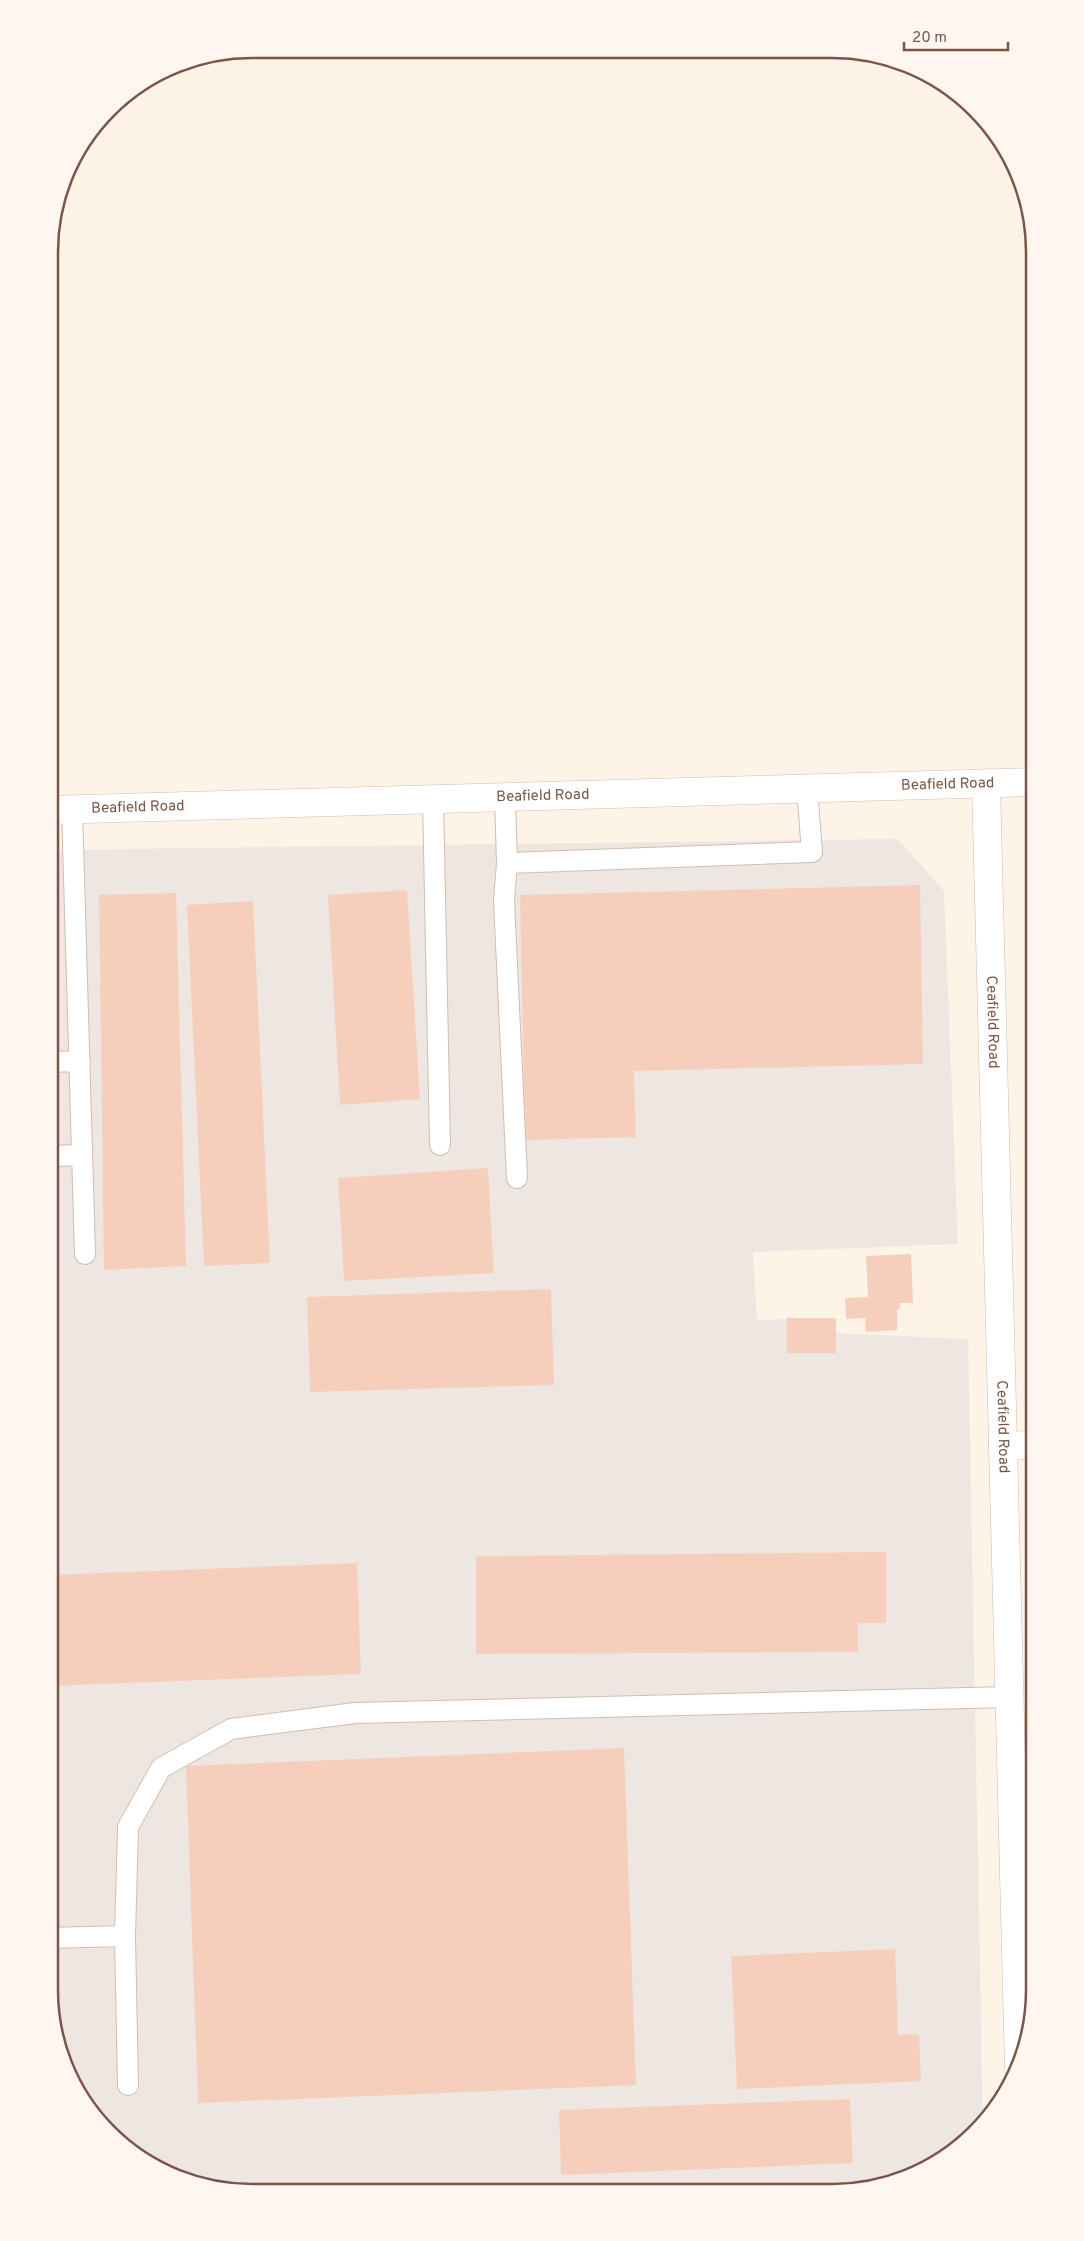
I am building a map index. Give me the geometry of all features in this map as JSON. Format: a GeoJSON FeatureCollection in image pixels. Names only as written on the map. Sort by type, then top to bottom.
{"type":"FeatureCollection","features":[{"type":"Feature","properties":{"kind":"street","name":"Beafield Road"},"geometry":{"type":"LineString","coordinates":[[60,810],[1026,782]]}},
{"type":"Feature","properties":{"kind":"street","name":"Ceafield Road"},"geometry":{"type":"LineString","coordinates":[[986,783],[1010,1696],[1024,1884],[1020,2041]]}},
{"type":"Feature","properties":{"kind":"street"},"geometry":{"type":"LineString","coordinates":[[1003,1446],[1026,1445]]}},
{"type":"Feature","properties":{"kind":"lane"},"geometry":{"type":"LineString","coordinates":[[507,863],[812,852],[808,788]]}},
{"type":"Feature","properties":{"kind":"lane"},"geometry":{"type":"LineString","coordinates":[[504,797],[507,863],[504,901],[517,1178]]}},
{"type":"Feature","properties":{"kind":"lane"},"geometry":{"type":"LineString","coordinates":[[433,799],[440,1144]]}},
{"type":"Feature","properties":{"kind":"lane"},"geometry":{"type":"LineString","coordinates":[[60,810],[80,1061],[85,1254]]}},
{"type":"Feature","properties":{"kind":"lane"},"geometry":{"type":"LineString","coordinates":[[58,1062],[80,1061]]}},
{"type":"Feature","properties":{"kind":"lane"},"geometry":{"type":"LineString","coordinates":[[58,1156],[82,1155]]}},
{"type":"Feature","properties":{"kind":"lane"},"geometry":{"type":"LineString","coordinates":[[128,2085],[125,1936],[128,1827],[161,1768],[231,1729],[355,1713],[1010,1696]]}},
{"type":"Feature","properties":{"kind":"lane"},"geometry":{"type":"LineString","coordinates":[[58,1938],[125,1936]]}},
{"type":"Feature","properties":{"kind":"shaded area"},"geometry":{"type":"Polygon","coordinates":[[[898,839],[944,891],[958,1244],[753,1252],[757,1320],[836,1318],[836,1333],[968,1339],[983,2112],[970,2127],[930,2158],[907,2169],[883,2177],[833,2184],[251,2184],[226,2182],[201,2177],[177,2169],[154,2158],[114,2127],[83,2087],[72,2064],[64,2040],[58,2002],[58,850],[898,839]]]}},
{"type":"Feature","properties":{"kind":"building"},"geometry":{"type":"Polygon","coordinates":[[[920,885],[923,1064],[634,1071],[636,1137],[525,1140],[520,895],[920,885]]]}},
{"type":"Feature","properties":{"kind":"building"},"geometry":{"type":"Polygon","coordinates":[[[407,890],[420,1099],[340,1105],[328,895],[407,890]]]}},
{"type":"Feature","properties":{"kind":"building"},"geometry":{"type":"Polygon","coordinates":[[[176,893],[186,1266],[104,1270],[99,895],[176,893]]]}},
{"type":"Feature","properties":{"kind":"building"},"geometry":{"type":"Polygon","coordinates":[[[253,901],[270,1263],[204,1266],[187,905],[253,901]]]}},
{"type":"Feature","properties":{"kind":"building"},"geometry":{"type":"Polygon","coordinates":[[[488,1168],[494,1273],[344,1281],[338,1178],[488,1168]]]}},
{"type":"Feature","properties":{"kind":"building"},"geometry":{"type":"Polygon","coordinates":[[[911,1254],[913,1303],[900,1303],[900,1309],[897,1309],[897,1330],[866,1332],[865,1318],[846,1319],[845,1298],[868,1297],[866,1256],[911,1254]]]}},
{"type":"Feature","properties":{"kind":"building"},"geometry":{"type":"Polygon","coordinates":[[[551,1289],[554,1385],[310,1392],[307,1297],[551,1289]]]}},
{"type":"Feature","properties":{"kind":"building"},"geometry":{"type":"Polygon","coordinates":[[[787,1318],[836,1318],[836,1353],[787,1353],[787,1318]]]}},
{"type":"Feature","properties":{"kind":"building"},"geometry":{"type":"Polygon","coordinates":[[[886,1552],[886,1623],[858,1623],[858,1652],[476,1654],[476,1556],[886,1552]]]}},
{"type":"Feature","properties":{"kind":"building"},"geometry":{"type":"Polygon","coordinates":[[[357,1563],[361,1674],[58,1686],[58,1575],[357,1563]]]}},
{"type":"Feature","properties":{"kind":"building"},"geometry":{"type":"Polygon","coordinates":[[[624,1748],[636,2085],[198,2103],[186,1766],[624,1748]]]}},
{"type":"Feature","properties":{"kind":"building"},"geometry":{"type":"Polygon","coordinates":[[[895,1949],[898,2035],[919,2034],[921,2081],[737,2089],[731,1956],[895,1949]]]}},
{"type":"Feature","properties":{"kind":"building"},"geometry":{"type":"Polygon","coordinates":[[[850,2099],[853,2163],[561,2175],[559,2110],[850,2099]]]}}]}
